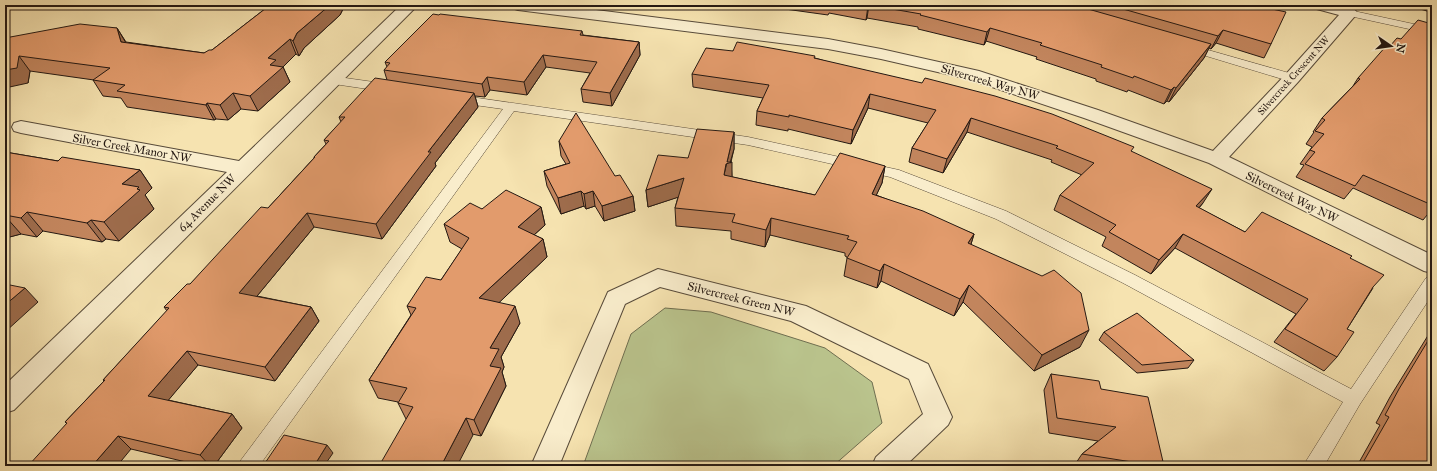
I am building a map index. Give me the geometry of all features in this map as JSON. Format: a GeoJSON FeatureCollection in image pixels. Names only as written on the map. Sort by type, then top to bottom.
{"type":"FeatureCollection","features":[{"type":"Feature","properties":{"kind":"street","name":"64 Avenue NW"},"geometry":{"type":"LineString","coordinates":[[5,402],[331,80],[410,5]]}},
{"type":"Feature","properties":{"kind":"street","name":"Silvercreek Way NW"},"geometry":{"type":"LineString","coordinates":[[518,5],[828,44],[882,54],[973,75],[1091,114],[1216,159],[1432,265]]}},
{"type":"Feature","properties":{"kind":"street"},"geometry":{"type":"LineString","coordinates":[[1319,5],[1349,13]]}},
{"type":"Feature","properties":{"kind":"street"},"geometry":{"type":"LineString","coordinates":[[1425,5],[1432,7]]}},
{"type":"Feature","properties":{"kind":"street","name":"Silvercreek Crescent NW"},"geometry":{"type":"LineString","coordinates":[[1216,159],[1292,78],[1349,13]]}},
{"type":"Feature","properties":{"kind":"street","name":"Silver Creek Manor NW"},"geometry":{"type":"LineString","coordinates":[[21,127],[243,168]]}},
{"type":"Feature","properties":{"kind":"street","name":"Silvercreek Green NW"},"geometry":{"type":"LineString","coordinates":[[545,466],[616,298],[658,278],[797,313],[919,372],[938,417],[886,466]]}},
{"type":"Feature","properties":{"kind":"lane"},"geometry":{"type":"LineString","coordinates":[[1349,13],[1432,31]]}},
{"type":"Feature","properties":{"kind":"lane"},"geometry":{"type":"LineString","coordinates":[[1178,45],[1292,78]]}},
{"type":"Feature","properties":{"kind":"lane"},"geometry":{"type":"LineString","coordinates":[[331,80],[398,90]]}},
{"type":"Feature","properties":{"kind":"lane"},"geometry":{"type":"LineString","coordinates":[[443,96],[748,141],[894,173],[1008,218],[1129,279],[1354,400]]}},
{"type":"Feature","properties":{"kind":"lane"},"geometry":{"type":"LineString","coordinates":[[248,466],[511,107]]}},
{"type":"Feature","properties":{"kind":"lane"},"geometry":{"type":"LineString","coordinates":[[1313,466],[1354,400],[1432,282]]}},
{"type":"Feature","properties":{"kind":"green space"},"geometry":{"type":"Polygon","coordinates":[[[665,308],[711,312],[825,348],[872,382],[882,423],[833,466],[583,466],[631,334],[665,308]]]}},
{"type":"Feature","properties":{"kind":"building"},"geometry":{"type":"Polygon","coordinates":[[[270,5],[330,5],[297,33],[293,41],[290,39],[268,58],[276,60],[270,65],[283,67],[250,96],[233,93],[220,105],[207,103],[206,105],[117,91],[125,85],[93,80],[110,68],[19,56],[17,68],[5,70],[5,38],[80,24],[117,28],[121,42],[204,53],[212,50],[270,5]]]}},
{"type":"Feature","properties":{"kind":"building"},"geometry":{"type":"Polygon","coordinates":[[[869,5],[1074,5],[1211,44],[1176,88],[1174,87],[1171,90],[1134,76],[1133,78],[1101,67],[1102,65],[1040,45],[1042,43],[990,28],[987,32],[920,15],[921,14],[869,5]]]}},
{"type":"Feature","properties":{"kind":"building"},"geometry":{"type":"Polygon","coordinates":[[[1109,5],[1274,5],[1272,9],[1286,12],[1271,44],[1223,30],[1218,36],[1109,5]]]}},
{"type":"Feature","properties":{"kind":"building"},"geometry":{"type":"Polygon","coordinates":[[[433,14],[582,31],[580,35],[639,42],[610,93],[581,89],[597,62],[543,55],[524,82],[487,77],[482,84],[384,70],[390,63],[385,62],[433,14]]]}},
{"type":"Feature","properties":{"kind":"building"},"geometry":{"type":"Polygon","coordinates":[[[1418,20],[1432,24],[1432,205],[1363,175],[1355,186],[1305,164],[1315,152],[1310,150],[1324,134],[1315,131],[1325,120],[1322,118],[1360,79],[1358,78],[1387,45],[1390,46],[1397,38],[1401,39],[1418,20]]]}},
{"type":"Feature","properties":{"kind":"building"},"geometry":{"type":"Polygon","coordinates":[[[737,42],[815,56],[814,58],[922,83],[925,78],[995,96],[1052,114],[1134,147],[1131,151],[1212,189],[1196,206],[1245,232],[1262,212],[1352,256],[1350,258],[1384,275],[1373,287],[1347,329],[1354,332],[1337,357],[1285,329],[1308,299],[1183,234],[1159,260],[1109,232],[1116,225],[1060,195],[1094,163],[1056,148],[1058,146],[971,118],[947,159],[912,148],[936,110],[870,94],[853,130],[789,115],[789,117],[757,111],[769,85],[692,74],[706,48],[733,51],[737,42]]]}},
{"type":"Feature","properties":{"kind":"building"},"geometry":{"type":"Polygon","coordinates":[[[375,78],[474,93],[428,152],[431,152],[376,224],[307,213],[239,293],[311,307],[265,367],[187,351],[148,396],[232,414],[200,455],[118,436],[92,466],[28,466],[67,423],[65,422],[105,380],[103,380],[169,308],[164,307],[187,284],[190,284],[261,207],[268,208],[315,157],[329,141],[324,140],[345,117],[339,117],[375,78]]]}},
{"type":"Feature","properties":{"kind":"building"},"geometry":{"type":"Polygon","coordinates":[[[576,113],[615,176],[620,175],[633,196],[602,206],[593,191],[584,194],[581,191],[558,198],[544,171],[570,163],[559,141],[576,113]]]}},
{"type":"Feature","properties":{"kind":"building"},"geometry":{"type":"Polygon","coordinates":[[[697,129],[734,132],[727,162],[732,162],[726,164],[724,175],[815,195],[840,153],[885,166],[872,194],[923,211],[974,234],[968,243],[1042,276],[1054,270],[1081,293],[1089,330],[1042,355],[969,285],[960,299],[884,264],[880,271],[847,258],[857,242],[847,239],[849,236],[771,218],[766,230],[732,222],[735,214],[675,208],[684,178],[646,190],[658,155],[688,158],[697,129]]]}},
{"type":"Feature","properties":{"kind":"building"},"geometry":{"type":"Polygon","coordinates":[[[5,152],[58,161],[62,157],[140,170],[122,184],[139,187],[137,189],[140,190],[104,222],[91,220],[87,223],[27,212],[21,218],[5,215],[5,152]]]}},
{"type":"Feature","properties":{"kind":"building"},"geometry":{"type":"Polygon","coordinates":[[[506,190],[541,207],[518,227],[543,239],[479,298],[515,306],[490,348],[499,349],[490,366],[501,368],[474,420],[466,418],[441,466],[379,466],[413,407],[398,403],[407,388],[369,380],[416,308],[407,306],[426,277],[441,280],[469,238],[444,224],[470,203],[482,209],[506,190]]]}},
{"type":"Feature","properties":{"kind":"building"},"geometry":{"type":"Polygon","coordinates":[[[5,284],[25,288],[5,305],[5,284]]]}},
{"type":"Feature","properties":{"kind":"building"},"geometry":{"type":"Polygon","coordinates":[[[1137,313],[1194,360],[1142,365],[1104,332],[1137,313]]]}},
{"type":"Feature","properties":{"kind":"building"},"geometry":{"type":"Polygon","coordinates":[[[1432,334],[1432,466],[1361,466],[1389,417],[1385,415],[1432,334]]]}},
{"type":"Feature","properties":{"kind":"building"},"geometry":{"type":"Polygon","coordinates":[[[1051,374],[1099,381],[1101,389],[1148,397],[1164,466],[1082,454],[1116,427],[1057,418],[1051,374]]]}},
{"type":"Feature","properties":{"kind":"building"},"geometry":{"type":"Polygon","coordinates":[[[284,435],[327,445],[314,466],[263,466],[284,435]]]}}]}
